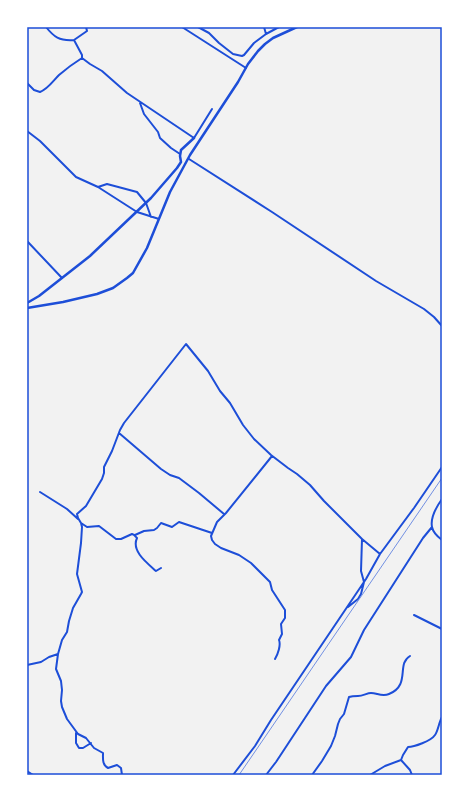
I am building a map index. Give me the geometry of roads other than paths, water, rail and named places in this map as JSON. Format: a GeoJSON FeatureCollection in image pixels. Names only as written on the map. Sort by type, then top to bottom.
{"type":"FeatureCollection","features":[{"type":"Feature","properties":{"kind":"street"},"geometry":{"type":"LineString","coordinates":[[46,27],[56,38],[69,41],[74,40],[87,31],[86,27]]}},
{"type":"Feature","properties":{"kind":"street"},"geometry":{"type":"LineString","coordinates":[[182,27],[187,28],[246,68]]}},
{"type":"Feature","properties":{"kind":"street"},"geometry":{"type":"LineString","coordinates":[[198,27],[209,33],[218,43],[232,54],[242,56],[254,43],[279,27]]}},
{"type":"Feature","properties":{"kind":"street"},"geometry":{"type":"LineString","coordinates":[[264,27],[266,34]]}},
{"type":"Feature","properties":{"kind":"street"},"geometry":{"type":"LineString","coordinates":[[27,308],[97,294],[113,288],[133,273],[160,220],[170,192],[190,155],[246,68],[265,44],[273,38],[297,27]]}},
{"type":"Feature","properties":{"kind":"street"},"geometry":{"type":"LineString","coordinates":[[74,40],[82,55],[82,58],[102,71],[139,102],[194,138]]}},
{"type":"Feature","properties":{"kind":"street"},"geometry":{"type":"LineString","coordinates":[[27,83],[34,90],[40,92],[44,91],[67,68],[82,58]]}},
{"type":"Feature","properties":{"kind":"street"},"geometry":{"type":"LineString","coordinates":[[139,102],[144,114],[158,132],[160,138],[180,154]]}},
{"type":"Feature","properties":{"kind":"street"},"geometry":{"type":"LineString","coordinates":[[27,303],[39,296],[90,256],[146,203],[177,168],[181,162],[181,150],[194,138],[212,110]]}},
{"type":"Feature","properties":{"kind":"street"},"geometry":{"type":"LineString","coordinates":[[27,131],[40,141],[76,177],[98,187],[137,212],[160,220]]}},
{"type":"Feature","properties":{"kind":"street"},"geometry":{"type":"LineString","coordinates":[[189,159],[376,281],[424,309],[442,326]]}},
{"type":"Feature","properties":{"kind":"street"},"geometry":{"type":"LineString","coordinates":[[98,187],[107,184],[137,192],[146,203],[151,217]]}},
{"type":"Feature","properties":{"kind":"street"},"geometry":{"type":"LineString","coordinates":[[27,241],[62,278]]}},
{"type":"Feature","properties":{"kind":"street"},"geometry":{"type":"LineString","coordinates":[[212,533],[178,522],[172,527],[161,523],[154,530],[144,531],[135,535],[132,534],[121,539],[116,539],[99,526],[87,527],[81,523],[77,514],[86,506],[102,479],[104,467],[124,424],[186,344],[208,371],[220,391],[230,403],[243,425],[254,439],[272,456],[310,485],[362,539],[380,554]]}},
{"type":"Feature","properties":{"kind":"street"},"geometry":{"type":"LineString","coordinates":[[119,433],[161,469],[170,475],[179,478],[200,493],[224,514]]}},
{"type":"Feature","properties":{"kind":"street"},"geometry":{"type":"LineString","coordinates":[[272,456],[217,522],[211,536],[215,544],[239,555],[251,563],[269,581],[272,590],[285,608],[286,614],[281,625],[282,634],[279,640],[279,653],[275,659]]}},
{"type":"Feature","properties":{"kind":"street"},"geometry":{"type":"LineString","coordinates":[[233,775],[255,746],[364,582],[380,554],[442,467]]}},
{"type":"Feature","properties":{"kind":"street"},"geometry":{"type":"LineString","coordinates":[[40,492],[66,509],[79,520]]}},
{"type":"Feature","properties":{"kind":"street"},"geometry":{"type":"LineString","coordinates":[[266,775],[328,683],[350,657],[370,620],[423,538],[432,527],[435,510],[442,499]]}},
{"type":"Feature","properties":{"kind":"street"},"geometry":{"type":"LineString","coordinates":[[81,523],[81,543],[77,574],[82,592],[73,608],[67,632],[62,640],[58,654],[56,669],[61,682],[61,701],[67,719],[76,733],[86,738],[94,748],[103,753],[103,762],[105,766],[108,768],[117,765],[121,768],[122,775]]}},
{"type":"Feature","properties":{"kind":"street"},"geometry":{"type":"LineString","coordinates":[[432,527],[437,536],[442,540]]}},
{"type":"Feature","properties":{"kind":"street"},"geometry":{"type":"LineString","coordinates":[[135,535],[137,538],[135,543],[136,550],[156,571],[161,568]]}},
{"type":"Feature","properties":{"kind":"street"},"geometry":{"type":"LineString","coordinates":[[345,609],[358,599],[364,582],[361,570],[362,539]]}},
{"type":"Feature","properties":{"kind":"street"},"geometry":{"type":"LineString","coordinates":[[414,615],[442,629]]}},
{"type":"Feature","properties":{"kind":"street"},"geometry":{"type":"LineString","coordinates":[[27,665],[41,662],[58,654]]}},
{"type":"Feature","properties":{"kind":"street"},"geometry":{"type":"LineString","coordinates":[[312,775],[331,746],[349,697],[370,693],[383,695],[396,690],[400,686],[402,680],[405,660],[410,656]]}},
{"type":"Feature","properties":{"kind":"street"},"geometry":{"type":"LineString","coordinates":[[370,775],[385,766],[401,760],[408,747],[413,747],[426,742],[435,735],[442,717]]}},
{"type":"Feature","properties":{"kind":"street"},"geometry":{"type":"LineString","coordinates":[[76,733],[76,743],[79,748],[83,748],[91,743]]}},
{"type":"Feature","properties":{"kind":"street"},"geometry":{"type":"LineString","coordinates":[[401,760],[410,770],[412,775]]}},
{"type":"Feature","properties":{"kind":"street"},"geometry":{"type":"LineString","coordinates":[[27,771],[33,775]]}},
{"type":"Feature","properties":{"kind":"railway"},"geometry":{"type":"LineString","coordinates":[[239,775],[442,478]]}}]}
